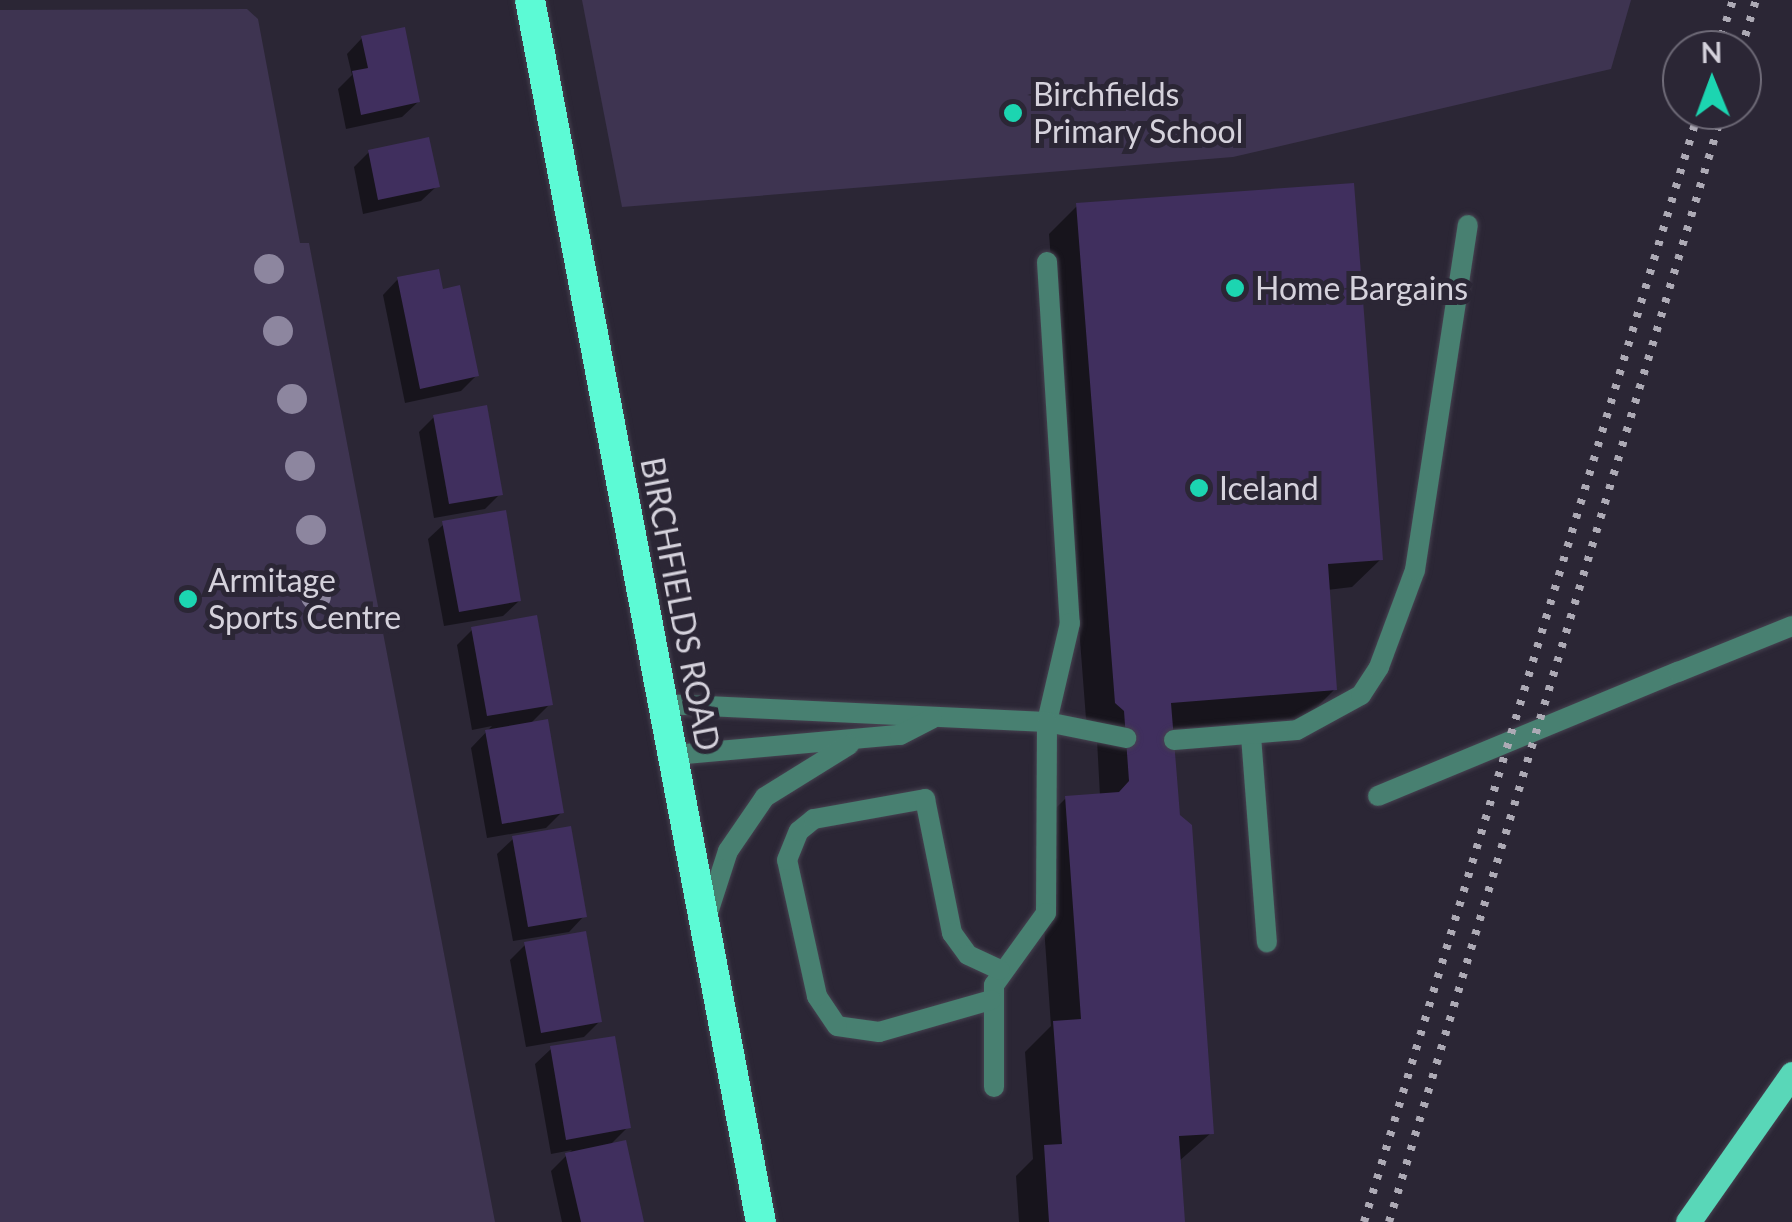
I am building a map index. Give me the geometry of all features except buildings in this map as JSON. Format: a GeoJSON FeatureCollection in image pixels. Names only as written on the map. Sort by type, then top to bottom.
{"type":"FeatureCollection","features":[{"type":"Feature","properties":{"kind":"highway","name":"BIRCHFIELDS ROAD"},"geometry":{"type":"LineString","coordinates":[[530,0],[761,1222]]}},
{"type":"Feature","properties":{"kind":"main road"},"geometry":{"type":"LineString","coordinates":[[1688,1222],[1792,1074]]}},
{"type":"Feature","properties":{"kind":"street"},"geometry":{"type":"LineString","coordinates":[[1174,740],[1251,736],[1329,716],[1361,695],[1380,667],[1415,570],[1468,225]]}},
{"type":"Feature","properties":{"kind":"street"},"geometry":{"type":"LineString","coordinates":[[994,1086],[991,1000],[1000,970],[1046,913],[1047,722],[1070,623],[1048,262]]}},
{"type":"Feature","properties":{"kind":"street"},"geometry":{"type":"LineString","coordinates":[[1378,796],[1792,626]]}},
{"type":"Feature","properties":{"kind":"street"},"geometry":{"type":"LineString","coordinates":[[664,704],[904,709],[932,719],[1047,722],[1126,738]]}},
{"type":"Feature","properties":{"kind":"street"},"geometry":{"type":"LineString","coordinates":[[674,755],[900,736],[932,719]]}},
{"type":"Feature","properties":{"kind":"street"},"geometry":{"type":"LineString","coordinates":[[1251,736],[1267,942]]}},
{"type":"Feature","properties":{"kind":"street"},"geometry":{"type":"LineString","coordinates":[[706,919],[728,850],[765,797],[860,740]]}},
{"type":"Feature","properties":{"kind":"street"},"geometry":{"type":"LineString","coordinates":[[991,1000],[879,1032],[837,1026],[818,996],[790,848],[814,819],[925,798],[952,933],[968,956],[1000,970]]}},
{"type":"Feature","properties":{"kind":"shaded area","name":"Birchfields Primary School"},"geometry":{"type":"Polygon","coordinates":[[[582,0],[1631,0],[1611,69],[1233,157],[622,207],[582,0]]]}},
{"type":"Feature","properties":{"kind":"shaded area","name":"Armitage Sports Centre"},"geometry":{"type":"Polygon","coordinates":[[[247,9],[258,19],[300,243],[309,243],[495,1222],[0,1222],[0,10],[247,9]]]}},
{"type":"Feature","properties":{"kind":"railway"},"geometry":{"type":"LineString","coordinates":[[1723,30],[1733,0]]}},
{"type":"Feature","properties":{"kind":"railway"},"geometry":{"type":"LineString","coordinates":[[1747,30],[1756,0]]}},
{"type":"Feature","properties":{"kind":"railway"},"geometry":{"type":"LineString","coordinates":[[1364,1222],[1693,130]]}},
{"type":"Feature","properties":{"kind":"railway"},"geometry":{"type":"LineString","coordinates":[[1389,1222],[1717,130]]}},
{"type":"Feature","properties":{"kind":"place","name":"Birchfields Primary School"},"geometry":{"type":"Point","coordinates":[1013,113]}},
{"type":"Feature","properties":{"kind":"place","name":"Home Bargains"},"geometry":{"type":"Point","coordinates":[1235,288]}},
{"type":"Feature","properties":{"kind":"place","name":"Iceland"},"geometry":{"type":"Point","coordinates":[1199,488]}},
{"type":"Feature","properties":{"kind":"place","name":"Armitage Sports Centre"},"geometry":{"type":"Point","coordinates":[188,599]}}]}
